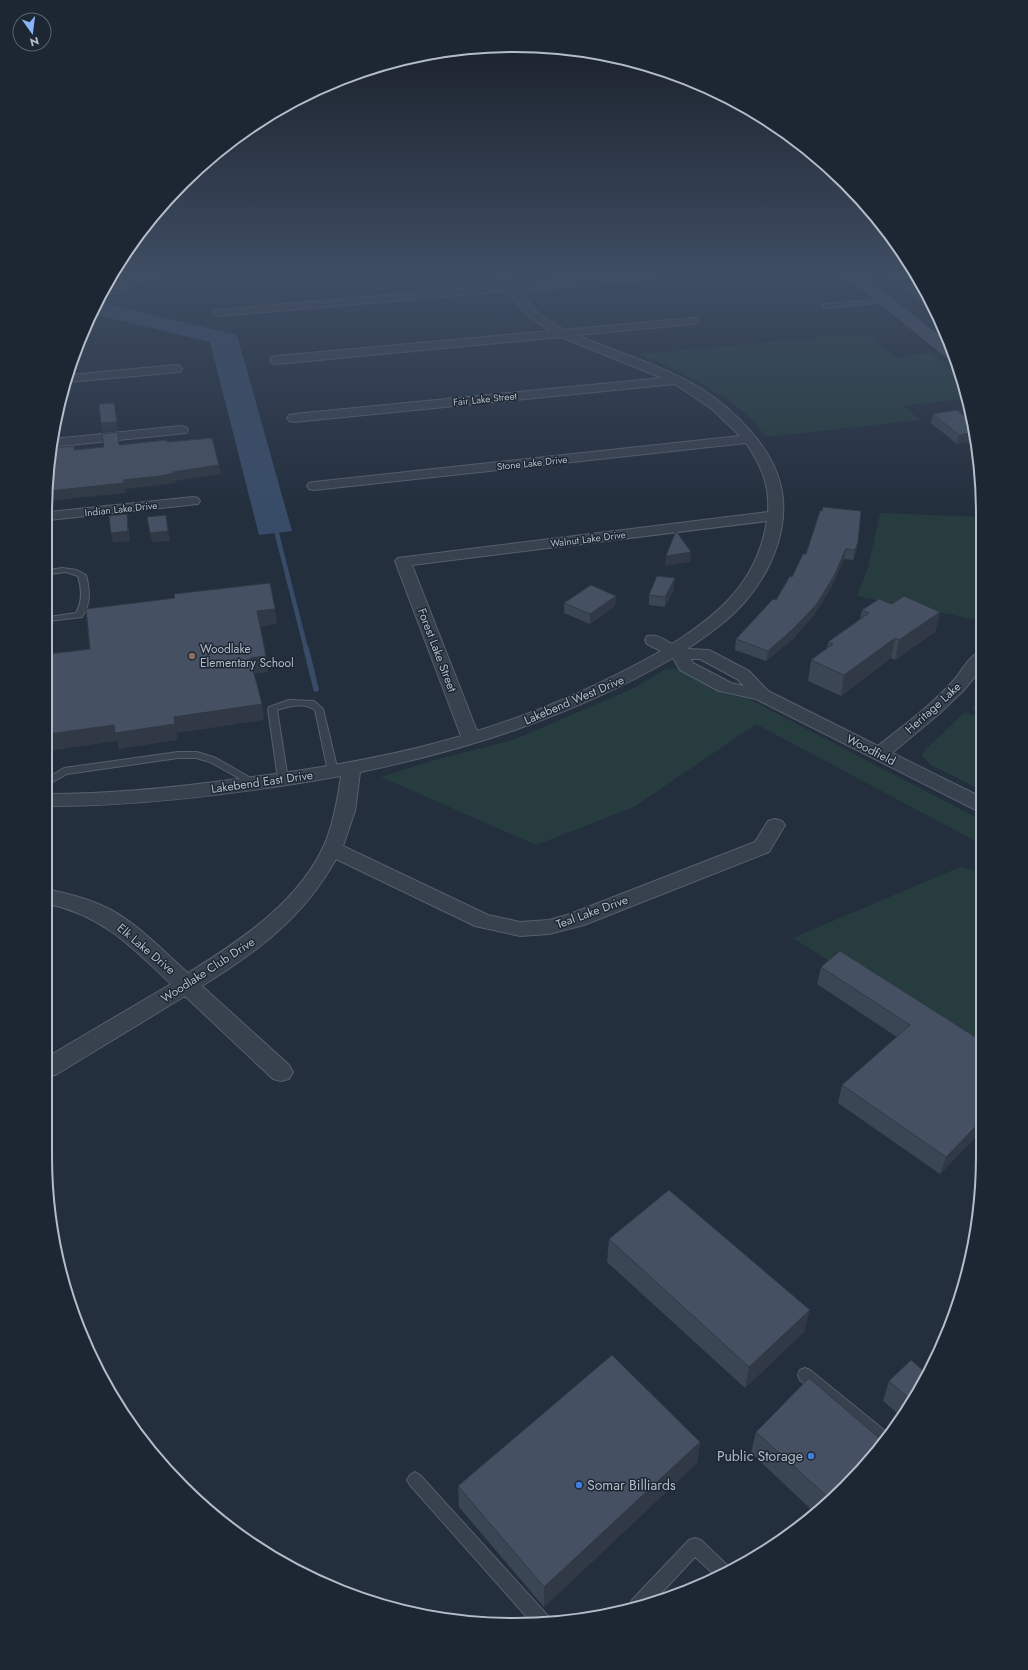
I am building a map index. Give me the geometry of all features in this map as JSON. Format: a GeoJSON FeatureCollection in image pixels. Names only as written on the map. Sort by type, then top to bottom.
{"type":"FeatureCollection","features":[{"type":"Feature","properties":{"kind":"street"},"geometry":{"type":"LineString","coordinates":[[276,360],[383,350]]}},
{"type":"Feature","properties":{"kind":"street","name":"Lakebend West Drive"},"geometry":{"type":"LineString","coordinates":[[471,738],[520,723],[584,698],[676,652],[702,633],[727,611],[748,588],[764,563],[771,540],[774,516],[773,482],[757,449],[741,428],[722,410],[700,394],[676,380],[640,363],[602,350]]}},
{"type":"Feature","properties":{"kind":"street"},"geometry":{"type":"LineString","coordinates":[[73,379],[176,369]]}},
{"type":"Feature","properties":{"kind":"street","name":"Fair Lake Street"},"geometry":{"type":"LineString","coordinates":[[294,418],[676,380]]}},
{"type":"Feature","properties":{"kind":"street"},"geometry":{"type":"LineString","coordinates":[[58,442],[181,430]]}},
{"type":"Feature","properties":{"kind":"street","name":"Stone Lake Drive"},"geometry":{"type":"LineString","coordinates":[[314,486],[749,439]]}},
{"type":"Feature","properties":{"kind":"street","name":"Indian Lake Drive"},"geometry":{"type":"LineString","coordinates":[[52,516],[193,501]]}},
{"type":"Feature","properties":{"kind":"street","name":"Walnut Lake Drive"},"geometry":{"type":"LineString","coordinates":[[402,561],[774,516]]}},
{"type":"Feature","properties":{"kind":"street","name":"Forest Lake Street"},"geometry":{"type":"LineString","coordinates":[[402,561],[471,738]]}},
{"type":"Feature","properties":{"kind":"street"},"geometry":{"type":"LineString","coordinates":[[653,640],[676,652]]}},
{"type":"Feature","properties":{"kind":"street","name":"Woodfield"},"geometry":{"type":"LineString","coordinates":[[676,652],[686,666],[724,686],[762,695],[976,802]]}},
{"type":"Feature","properties":{"kind":"street","name":"Heritage Lake"},"geometry":{"type":"LineString","coordinates":[[879,754],[921,722],[955,690],[976,663]]}},
{"type":"Feature","properties":{"kind":"street","name":"Lakebend East Drive"},"geometry":{"type":"LineString","coordinates":[[52,800],[79,801],[143,797],[256,784],[342,770],[471,738]]}},
{"type":"Feature","properties":{"kind":"street","name":"Woodlake Club Drive"},"geometry":{"type":"LineString","coordinates":[[52,1066],[230,958],[259,937],[284,914],[304,892],[321,869],[332,849],[348,793],[342,770]]}},
{"type":"Feature","properties":{"kind":"street","name":"Teal Lake Drive"},"geometry":{"type":"LineString","coordinates":[[332,849],[483,921],[520,929],[549,927],[576,920],[762,847],[775,825]]}},
{"type":"Feature","properties":{"kind":"street","name":"Elk Lake Drive"},"geometry":{"type":"LineString","coordinates":[[52,898],[73,902],[105,916],[131,934],[281,1072]]}},
{"type":"Feature","properties":{"kind":"lane"},"geometry":{"type":"LineString","coordinates":[[52,572],[61,570],[76,571],[82,575],[86,593],[83,610],[79,616],[52,619]]}},
{"type":"Feature","properties":{"kind":"lane"},"geometry":{"type":"LineString","coordinates":[[283,779],[272,709],[289,703],[310,703],[319,709],[342,770]]}},
{"type":"Feature","properties":{"kind":"lane"},"geometry":{"type":"LineString","coordinates":[[52,779],[64,771],[178,755],[197,755],[213,760],[256,784]]}},
{"type":"Feature","properties":{"kind":"lane"},"geometry":{"type":"LineString","coordinates":[[805,1375],[881,1437]]}},
{"type":"Feature","properties":{"kind":"lane"},"geometry":{"type":"LineString","coordinates":[[416,1480],[538,1617]]}},
{"type":"Feature","properties":{"kind":"lane"},"geometry":{"type":"LineString","coordinates":[[645,1599],[695,1546],[720,1569]]}},
{"type":"Feature","properties":{"kind":"green space"},"geometry":{"type":"Polygon","coordinates":[[[683,350],[887,350],[897,358],[931,352],[953,371],[961,399],[904,406],[920,420],[766,437],[755,423],[725,398],[691,378],[639,354],[683,350]]]}},
{"type":"Feature","properties":{"kind":"green space"},"geometry":{"type":"Polygon","coordinates":[[[880,513],[976,517],[976,620],[857,596],[868,568],[880,513]]]}},
{"type":"Feature","properties":{"kind":"green space"},"geometry":{"type":"Polygon","coordinates":[[[675,668],[724,694],[749,699],[976,817],[976,841],[756,724],[634,807],[536,845],[381,777],[428,762],[513,740],[632,689],[666,669],[675,668]]]}},
{"type":"Feature","properties":{"kind":"green space"},"geometry":{"type":"Polygon","coordinates":[[[976,704],[976,711],[972,709],[976,704]]]}},
{"type":"Feature","properties":{"kind":"green space"},"geometry":{"type":"Polygon","coordinates":[[[965,712],[973,716],[976,714],[976,788],[931,765],[922,756],[923,752],[965,712]]]}},
{"type":"Feature","properties":{"kind":"green space"},"geometry":{"type":"Polygon","coordinates":[[[960,867],[976,871],[976,1050],[973,1053],[793,938],[960,867]]]}},
{"type":"Feature","properties":{"kind":"water"},"geometry":{"type":"Polygon","coordinates":[[[212,350],[241,350],[292,531],[259,535],[212,350]]]}},
{"type":"Feature","properties":{"kind":"building"},"geometry":{"type":"Polygon","coordinates":[[[114,403],[117,422],[101,423],[99,404],[114,403]]]}},
{"type":"Feature","properties":{"kind":"building"},"geometry":{"type":"Polygon","coordinates":[[[957,410],[965,417],[969,434],[959,435],[933,414],[957,410]]]}},
{"type":"Feature","properties":{"kind":"building"},"geometry":{"type":"Polygon","coordinates":[[[118,432],[119,445],[167,440],[167,442],[212,438],[219,465],[173,472],[174,473],[159,476],[123,480],[124,483],[53,491],[57,447],[74,446],[74,450],[104,447],[102,434],[118,432]]]}},
{"type":"Feature","properties":{"kind":"building"},"geometry":{"type":"Polygon","coordinates":[[[823,507],[861,511],[858,542],[855,550],[846,549],[834,576],[816,605],[794,628],[768,651],[736,639],[773,599],[776,600],[790,576],[792,577],[803,554],[806,554],[820,511],[822,511],[823,507]]]}},
{"type":"Feature","properties":{"kind":"building"},"geometry":{"type":"Polygon","coordinates":[[[127,514],[128,531],[111,533],[109,516],[127,514]]]}},
{"type":"Feature","properties":{"kind":"building"},"geometry":{"type":"Polygon","coordinates":[[[166,515],[168,531],[150,533],[147,517],[166,515]]]}},
{"type":"Feature","properties":{"kind":"building"},"geometry":{"type":"Polygon","coordinates":[[[676,531],[691,552],[666,556],[676,531]]]}},
{"type":"Feature","properties":{"kind":"building"},"geometry":{"type":"Polygon","coordinates":[[[657,576],[675,578],[665,597],[649,595],[657,576]]]}},
{"type":"Feature","properties":{"kind":"building"},"geometry":{"type":"Polygon","coordinates":[[[270,583],[275,609],[257,611],[266,656],[250,658],[262,704],[174,717],[175,724],[115,733],[114,725],[52,734],[52,654],[90,649],[86,609],[175,598],[174,594],[270,583]]]}},
{"type":"Feature","properties":{"kind":"building"},"geometry":{"type":"Polygon","coordinates":[[[591,585],[616,596],[590,614],[564,603],[591,585]]]}},
{"type":"Feature","properties":{"kind":"building"},"geometry":{"type":"Polygon","coordinates":[[[904,596],[940,612],[899,640],[895,638],[844,675],[811,660],[833,644],[828,642],[869,613],[862,610],[879,599],[892,604],[904,596]]]}},
{"type":"Feature","properties":{"kind":"building"},"geometry":{"type":"Polygon","coordinates":[[[840,951],[976,1037],[976,1126],[946,1157],[842,1085],[910,1025],[821,967],[840,951]]]}},
{"type":"Feature","properties":{"kind":"building"},"geometry":{"type":"Polygon","coordinates":[[[669,1190],[810,1310],[749,1367],[609,1239],[669,1190]]]}},
{"type":"Feature","properties":{"kind":"building","name":"Somar Billiards"},"geometry":{"type":"Polygon","coordinates":[[[612,1355],[700,1442],[544,1587],[458,1486],[612,1355]]]}},
{"type":"Feature","properties":{"kind":"building"},"geometry":{"type":"Polygon","coordinates":[[[911,1360],[923,1370],[908,1397],[889,1381],[911,1360]]]}},
{"type":"Feature","properties":{"kind":"building","name":"Public Storage"},"geometry":{"type":"Polygon","coordinates":[[[809,1378],[880,1439],[841,1483],[827,1496],[756,1432],[809,1378]]]}},
{"type":"Feature","properties":{"kind":"waterway"},"geometry":{"type":"LineString","coordinates":[[275,526],[306,649]]}},
{"type":"Feature","properties":{"kind":"waterway"},"geometry":{"type":"LineString","coordinates":[[306,648],[316,689]]}},
{"type":"Feature","properties":{"kind":"place","name":"Woodlake Elementary School"},"geometry":{"type":"Point","coordinates":[192,656]}},
{"type":"Feature","properties":{"kind":"place","name":"Public Storage"},"geometry":{"type":"Point","coordinates":[811,1456]}},
{"type":"Feature","properties":{"kind":"place","name":"Somar Billiards"},"geometry":{"type":"Point","coordinates":[579,1485]}}]}
